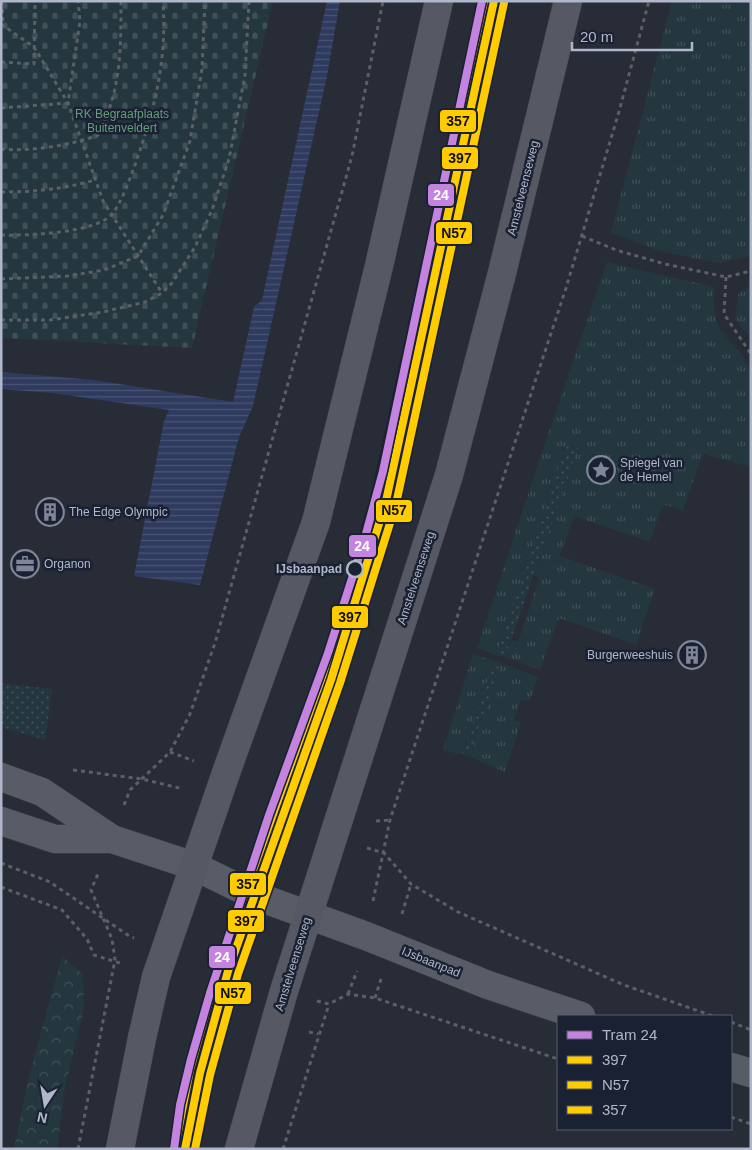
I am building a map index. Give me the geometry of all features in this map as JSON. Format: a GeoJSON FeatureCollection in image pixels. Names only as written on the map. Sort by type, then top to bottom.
{"type":"FeatureCollection","features":[{"type":"Feature","properties":{"kind":"main road"},"geometry":{"type":"LineString","coordinates":[[120,1149],[156,978],[316,522],[379,266],[439,1]]}},
{"type":"Feature","properties":{"kind":"main road","name":"Amstelveenseweg"},"geometry":{"type":"LineString","coordinates":[[239,1149],[267,1047],[448,475],[502,273],[568,1]]}},
{"type":"Feature","properties":{"kind":"street"},"geometry":{"type":"LineString","coordinates":[[1,777],[42,792],[112,839]]}},
{"type":"Feature","properties":{"kind":"street"},"geometry":{"type":"LineString","coordinates":[[1,821],[54,840],[112,839]]}},
{"type":"Feature","properties":{"kind":"street","name":"IJsbaanpad"},"geometry":{"type":"LineString","coordinates":[[112,839],[194,866],[254,895],[366,936],[488,985],[578,1015]]}},
{"type":"Feature","properties":{"kind":"street"},"geometry":{"type":"LineString","coordinates":[[732,1067],[751,1073]]}},
{"type":"Feature","properties":{"kind":"lane"},"geometry":{"type":"LineString","coordinates":[[185,1149],[202,1063],[228,971],[331,680],[386,500],[494,1]]}},
{"type":"Feature","properties":{"kind":"path"},"geometry":{"type":"LineString","coordinates":[[2,1],[2,24],[34,47],[68,103],[103,201],[162,293]]}},
{"type":"Feature","properties":{"kind":"path"},"geometry":{"type":"LineString","coordinates":[[1,62],[34,64],[35,1]]}},
{"type":"Feature","properties":{"kind":"path"},"geometry":{"type":"LineString","coordinates":[[68,103],[80,21],[78,1]]}},
{"type":"Feature","properties":{"kind":"path"},"geometry":{"type":"LineString","coordinates":[[1,150],[81,142],[98,135],[108,115],[118,80],[121,45],[121,1]]}},
{"type":"Feature","properties":{"kind":"path"},"geometry":{"type":"LineString","coordinates":[[1,235],[57,233],[96,224],[112,215],[130,180],[158,90],[164,52],[163,1]]}},
{"type":"Feature","properties":{"kind":"path"},"geometry":{"type":"LineString","coordinates":[[1,279],[68,276],[104,270],[138,256],[162,215],[190,141],[202,69],[205,1]]}},
{"type":"Feature","properties":{"kind":"path"},"geometry":{"type":"LineString","coordinates":[[1,320],[50,320],[103,312],[145,302],[162,293],[172,283],[196,247],[212,210],[229,158],[246,75],[249,1]]}},
{"type":"Feature","properties":{"kind":"path"},"geometry":{"type":"LineString","coordinates":[[142,779],[170,752],[190,714],[214,643],[352,156],[383,1]]}},
{"type":"Feature","properties":{"kind":"path"},"geometry":{"type":"LineString","coordinates":[[366,936],[390,820],[563,297],[618,115],[649,1]]}},
{"type":"Feature","properties":{"kind":"path"},"geometry":{"type":"LineString","coordinates":[[1,108],[68,103]]}},
{"type":"Feature","properties":{"kind":"path"},"geometry":{"type":"LineString","coordinates":[[1,192],[33,192],[74,186],[95,180]]}},
{"type":"Feature","properties":{"kind":"path"},"geometry":{"type":"LineString","coordinates":[[582,236],[624,253],[726,277],[751,271]]}},
{"type":"Feature","properties":{"kind":"path"},"geometry":{"type":"LineString","coordinates":[[726,277],[724,314],[751,354]]}},
{"type":"Feature","properties":{"kind":"path"},"geometry":{"type":"LineString","coordinates":[[384,853],[411,884],[458,912],[624,984],[710,1015]]}},
{"type":"Feature","properties":{"kind":"path"},"geometry":{"type":"LineString","coordinates":[[1,864],[50,882],[103,918],[112,939],[115,960],[78,1149]]}},
{"type":"Feature","properties":{"kind":"path"},"geometry":{"type":"LineString","coordinates":[[1,887],[62,910],[88,939],[94,955],[115,960]]}},
{"type":"Feature","properties":{"kind":"path"},"geometry":{"type":"LineString","coordinates":[[348,994],[375,998],[557,1060]]}},
{"type":"Feature","properties":{"kind":"path"},"geometry":{"type":"LineString","coordinates":[[283,1149],[328,1004]]}},
{"type":"Feature","properties":{"kind":"path"},"geometry":{"type":"LineString","coordinates":[[732,1022],[751,1030]]}},
{"type":"Feature","properties":{"kind":"path"},"geometry":{"type":"LineString","coordinates":[[732,1118],[751,1124]]}},
{"type":"Feature","properties":{"kind":"green space","name":"RK Begraafplaats Buitenveldert"},"geometry":{"type":"Polygon","coordinates":[[[1,1],[273,1],[192,348],[1,338],[1,1]]]}},
{"type":"Feature","properties":{"kind":"green space"},"geometry":{"type":"Polygon","coordinates":[[[672,1],[751,1],[751,256],[719,263],[659,251],[611,232],[672,1]]]}},
{"type":"Feature","properties":{"kind":"green space"},"geometry":{"type":"Polygon","coordinates":[[[607,262],[714,287],[715,317],[717,322],[723,333],[743,356],[751,372],[751,467],[703,454],[683,511],[663,504],[650,542],[574,516],[560,556],[655,589],[636,645],[559,618],[540,670],[505,657],[511,640],[518,642],[539,579],[534,576],[577,448],[566,447],[496,655],[477,648],[607,262]]]}},
{"type":"Feature","properties":{"kind":"green space"},"geometry":{"type":"Polygon","coordinates":[[[751,286],[751,338],[735,320],[738,294],[751,286]]]}},
{"type":"Feature","properties":{"kind":"green space"},"geometry":{"type":"Polygon","coordinates":[[[566,446],[578,448],[505,657],[496,655],[566,446]]]}},
{"type":"Feature","properties":{"kind":"green space"},"geometry":{"type":"Polygon","coordinates":[[[473,654],[494,661],[462,755],[443,750],[473,654]]]}},
{"type":"Feature","properties":{"kind":"green space"},"geometry":{"type":"Polygon","coordinates":[[[494,661],[501,663],[470,757],[462,755],[494,661]]]}},
{"type":"Feature","properties":{"kind":"green space"},"geometry":{"type":"Polygon","coordinates":[[[501,663],[538,677],[530,700],[520,701],[514,721],[521,722],[505,772],[470,757],[501,663]]]}},
{"type":"Feature","properties":{"kind":"green space"},"geometry":{"type":"Polygon","coordinates":[[[1,683],[52,689],[45,740],[1,727],[1,683]]]}},
{"type":"Feature","properties":{"kind":"green space"},"geometry":{"type":"Polygon","coordinates":[[[62,956],[83,974],[84,1008],[65,1088],[57,1149],[14,1149],[28,1080],[62,956]]]}},
{"type":"Feature","properties":{"kind":"water"},"geometry":{"type":"Polygon","coordinates":[[[327,1],[340,1],[327,76],[253,406],[239,437],[200,585],[134,576],[164,421],[169,410],[52,393],[1,389],[1,372],[94,380],[233,402],[254,307],[262,300],[327,1]]]}},
{"type":"Feature","properties":{"kind":"tram line","name":"24"},"geometry":{"type":"LineString","coordinates":[[174,1149],[180,1105],[210,993],[269,815],[328,653],[364,541],[383,471],[482,1]]}},
{"type":"Feature","properties":{"kind":"transit line","name":"357"},"geometry":{"type":"LineString","coordinates":[[175,1147],[190,1070],[218,968],[322,677],[376,498],[484,1]]}},
{"type":"Feature","properties":{"kind":"transit line","name":"397"},"geometry":{"type":"LineString","coordinates":[[185,1149],[200,1073],[228,971],[331,680],[386,501],[494,1]]}},
{"type":"Feature","properties":{"kind":"transit line","name":"N57"},"geometry":{"type":"LineString","coordinates":[[195,1149],[210,1075],[238,974],[340,683],[396,504],[504,3]]}},
{"type":"Feature","properties":{"kind":"place","name":"Spiegel van de Hemel"},"geometry":{"type":"Point","coordinates":[601,470]}},
{"type":"Feature","properties":{"kind":"place","name":"The Edge Olympic"},"geometry":{"type":"Point","coordinates":[50,512]}},
{"type":"Feature","properties":{"kind":"place","name":"Organon"},"geometry":{"type":"Point","coordinates":[25,564]}},
{"type":"Feature","properties":{"kind":"place","name":"IJsbaanpad"},"geometry":{"type":"Point","coordinates":[355,569]}},
{"type":"Feature","properties":{"kind":"place","name":"Burgerweeshuis"},"geometry":{"type":"Point","coordinates":[692,655]}}]}
